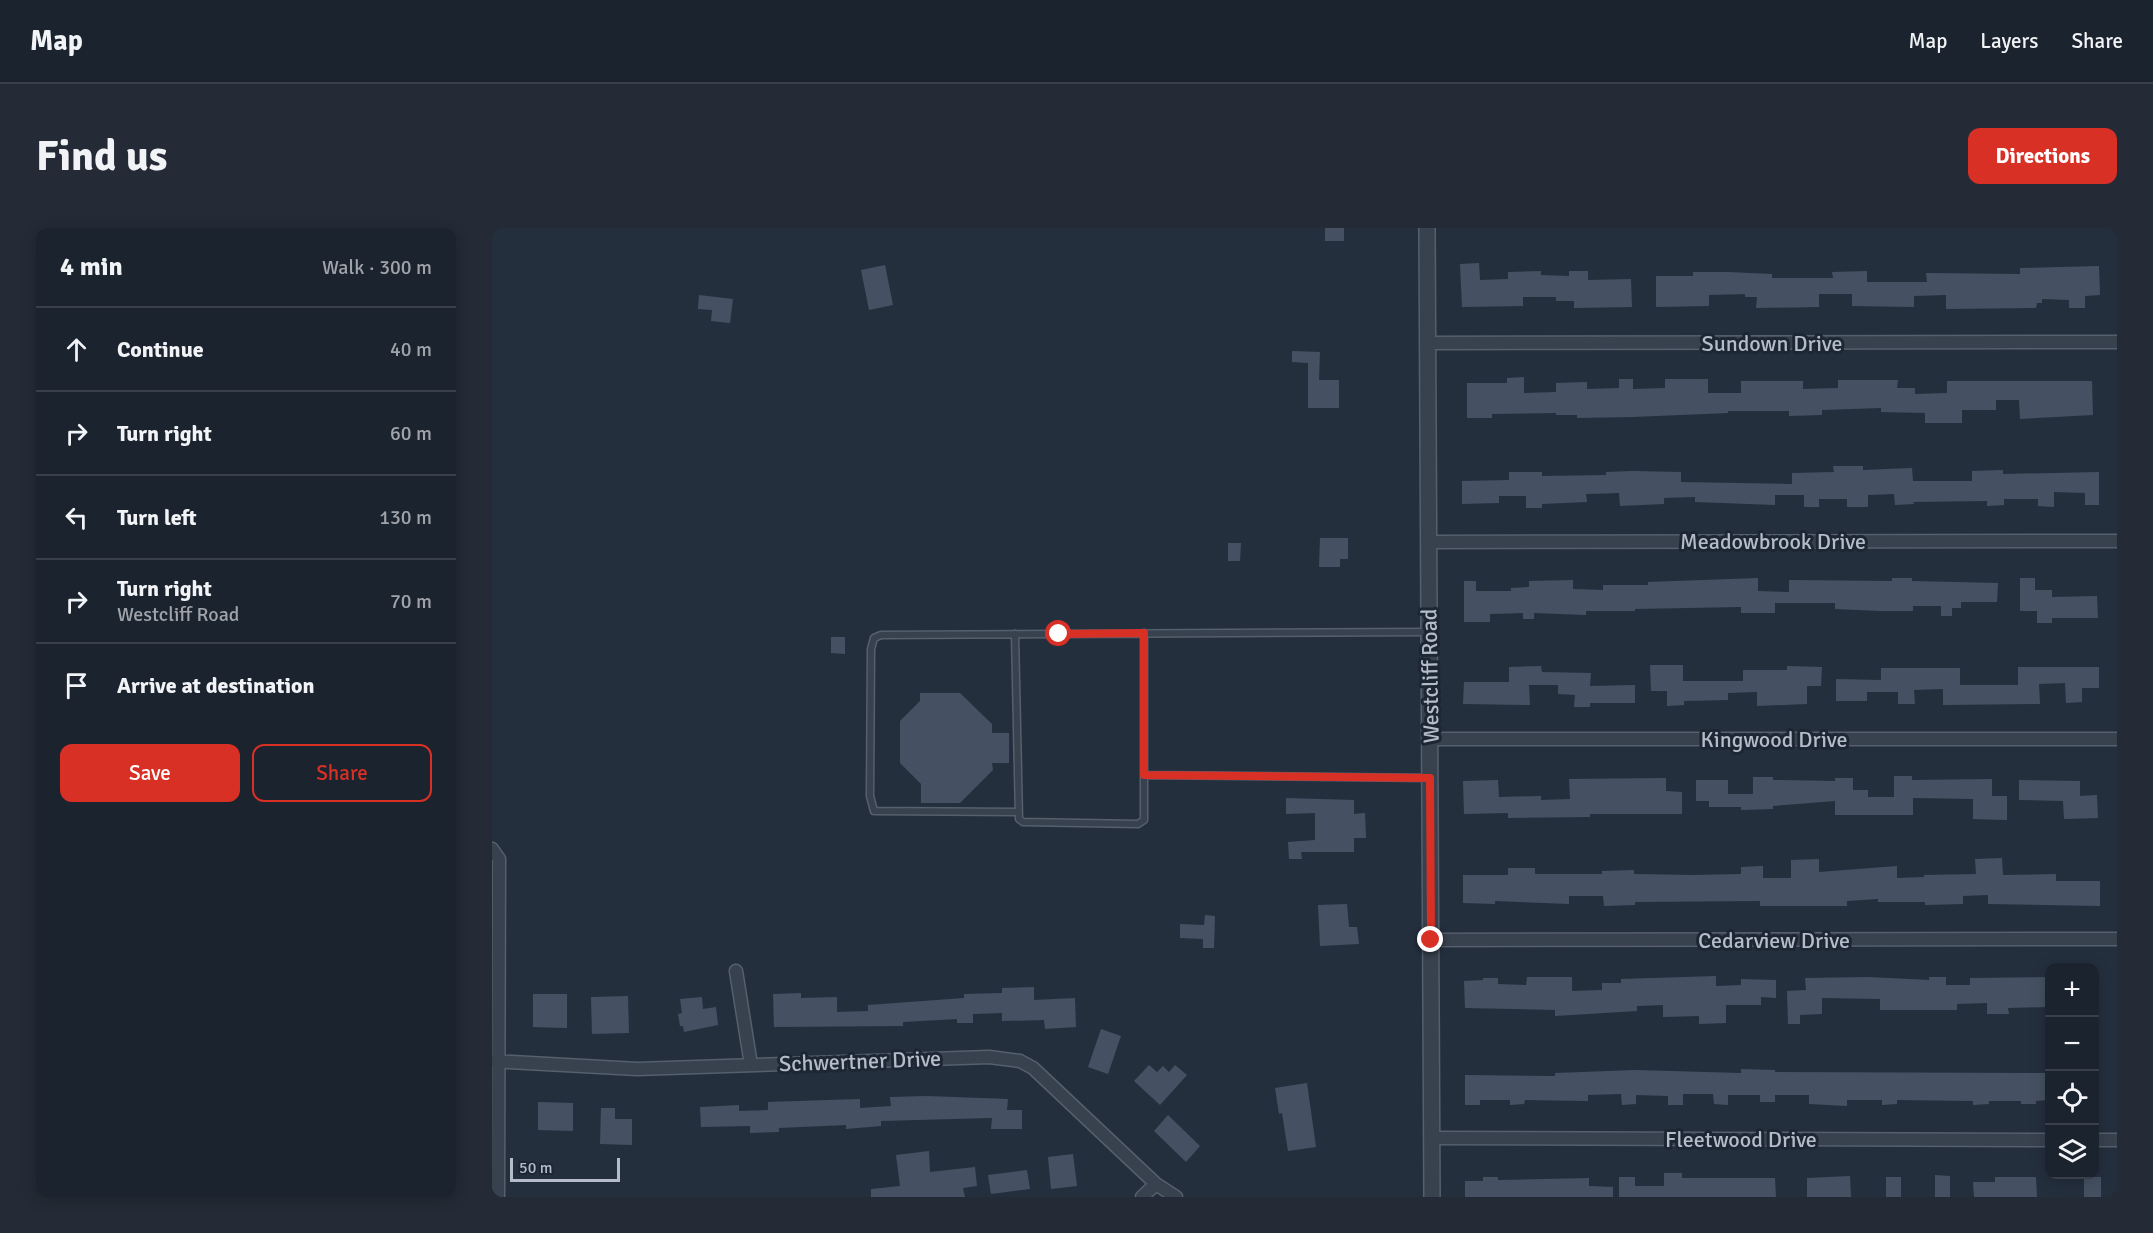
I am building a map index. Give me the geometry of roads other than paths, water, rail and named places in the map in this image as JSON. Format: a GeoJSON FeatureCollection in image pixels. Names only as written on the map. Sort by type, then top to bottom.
{"type":"FeatureCollection","features":[{"type":"Feature","properties":{"kind":"street","name":"Westcliff Road"},"geometry":{"type":"LineString","coordinates":[[1427,228],[1432,1197]]}},
{"type":"Feature","properties":{"kind":"street","name":"Sundown Drive"},"geometry":{"type":"LineString","coordinates":[[1428,344],[2117,342]]}},
{"type":"Feature","properties":{"kind":"street","name":"Meadowbrook Drive"},"geometry":{"type":"LineString","coordinates":[[1428,542],[2117,541]]}},
{"type":"Feature","properties":{"kind":"street","name":"Kingwood Drive"},"geometry":{"type":"LineString","coordinates":[[1430,739],[2117,739]]}},
{"type":"Feature","properties":{"kind":"street"},"geometry":{"type":"LineString","coordinates":[[492,849],[499,859],[495,913],[498,975],[496,1061],[498,1197]]}},
{"type":"Feature","properties":{"kind":"street","name":"Cedarview Drive"},"geometry":{"type":"LineString","coordinates":[[1431,940],[2117,939]]}},
{"type":"Feature","properties":{"kind":"street"},"geometry":{"type":"LineString","coordinates":[[736,971],[751,1065]]}},
{"type":"Feature","properties":{"kind":"street","name":"Schwertner Drive"},"geometry":{"type":"LineString","coordinates":[[496,1061],[637,1069],[989,1057],[1020,1061],[1033,1068],[1058,1090],[1156,1184],[1176,1197]]}},
{"type":"Feature","properties":{"kind":"street","name":"Fleetwood Drive"},"geometry":{"type":"LineString","coordinates":[[1432,1138],[2045,1140]]}},
{"type":"Feature","properties":{"kind":"street"},"geometry":{"type":"LineString","coordinates":[[2099,1140],[2117,1140]]}},
{"type":"Feature","properties":{"kind":"street"},"geometry":{"type":"LineString","coordinates":[[1142,1197],[1156,1184]]}},
{"type":"Feature","properties":{"kind":"lane"},"geometry":{"type":"LineString","coordinates":[[1017,812],[880,813],[874,811],[870,796],[870,649],[874,638],[881,634],[1429,632]]}},
{"type":"Feature","properties":{"kind":"lane"},"geometry":{"type":"LineString","coordinates":[[1014,634],[1017,812],[1023,822],[1138,824],[1144,820],[1144,633]]}},
{"type":"Feature","properties":{"kind":"lane"},"geometry":{"type":"LineString","coordinates":[[1144,775],[1430,778]]}}]}
